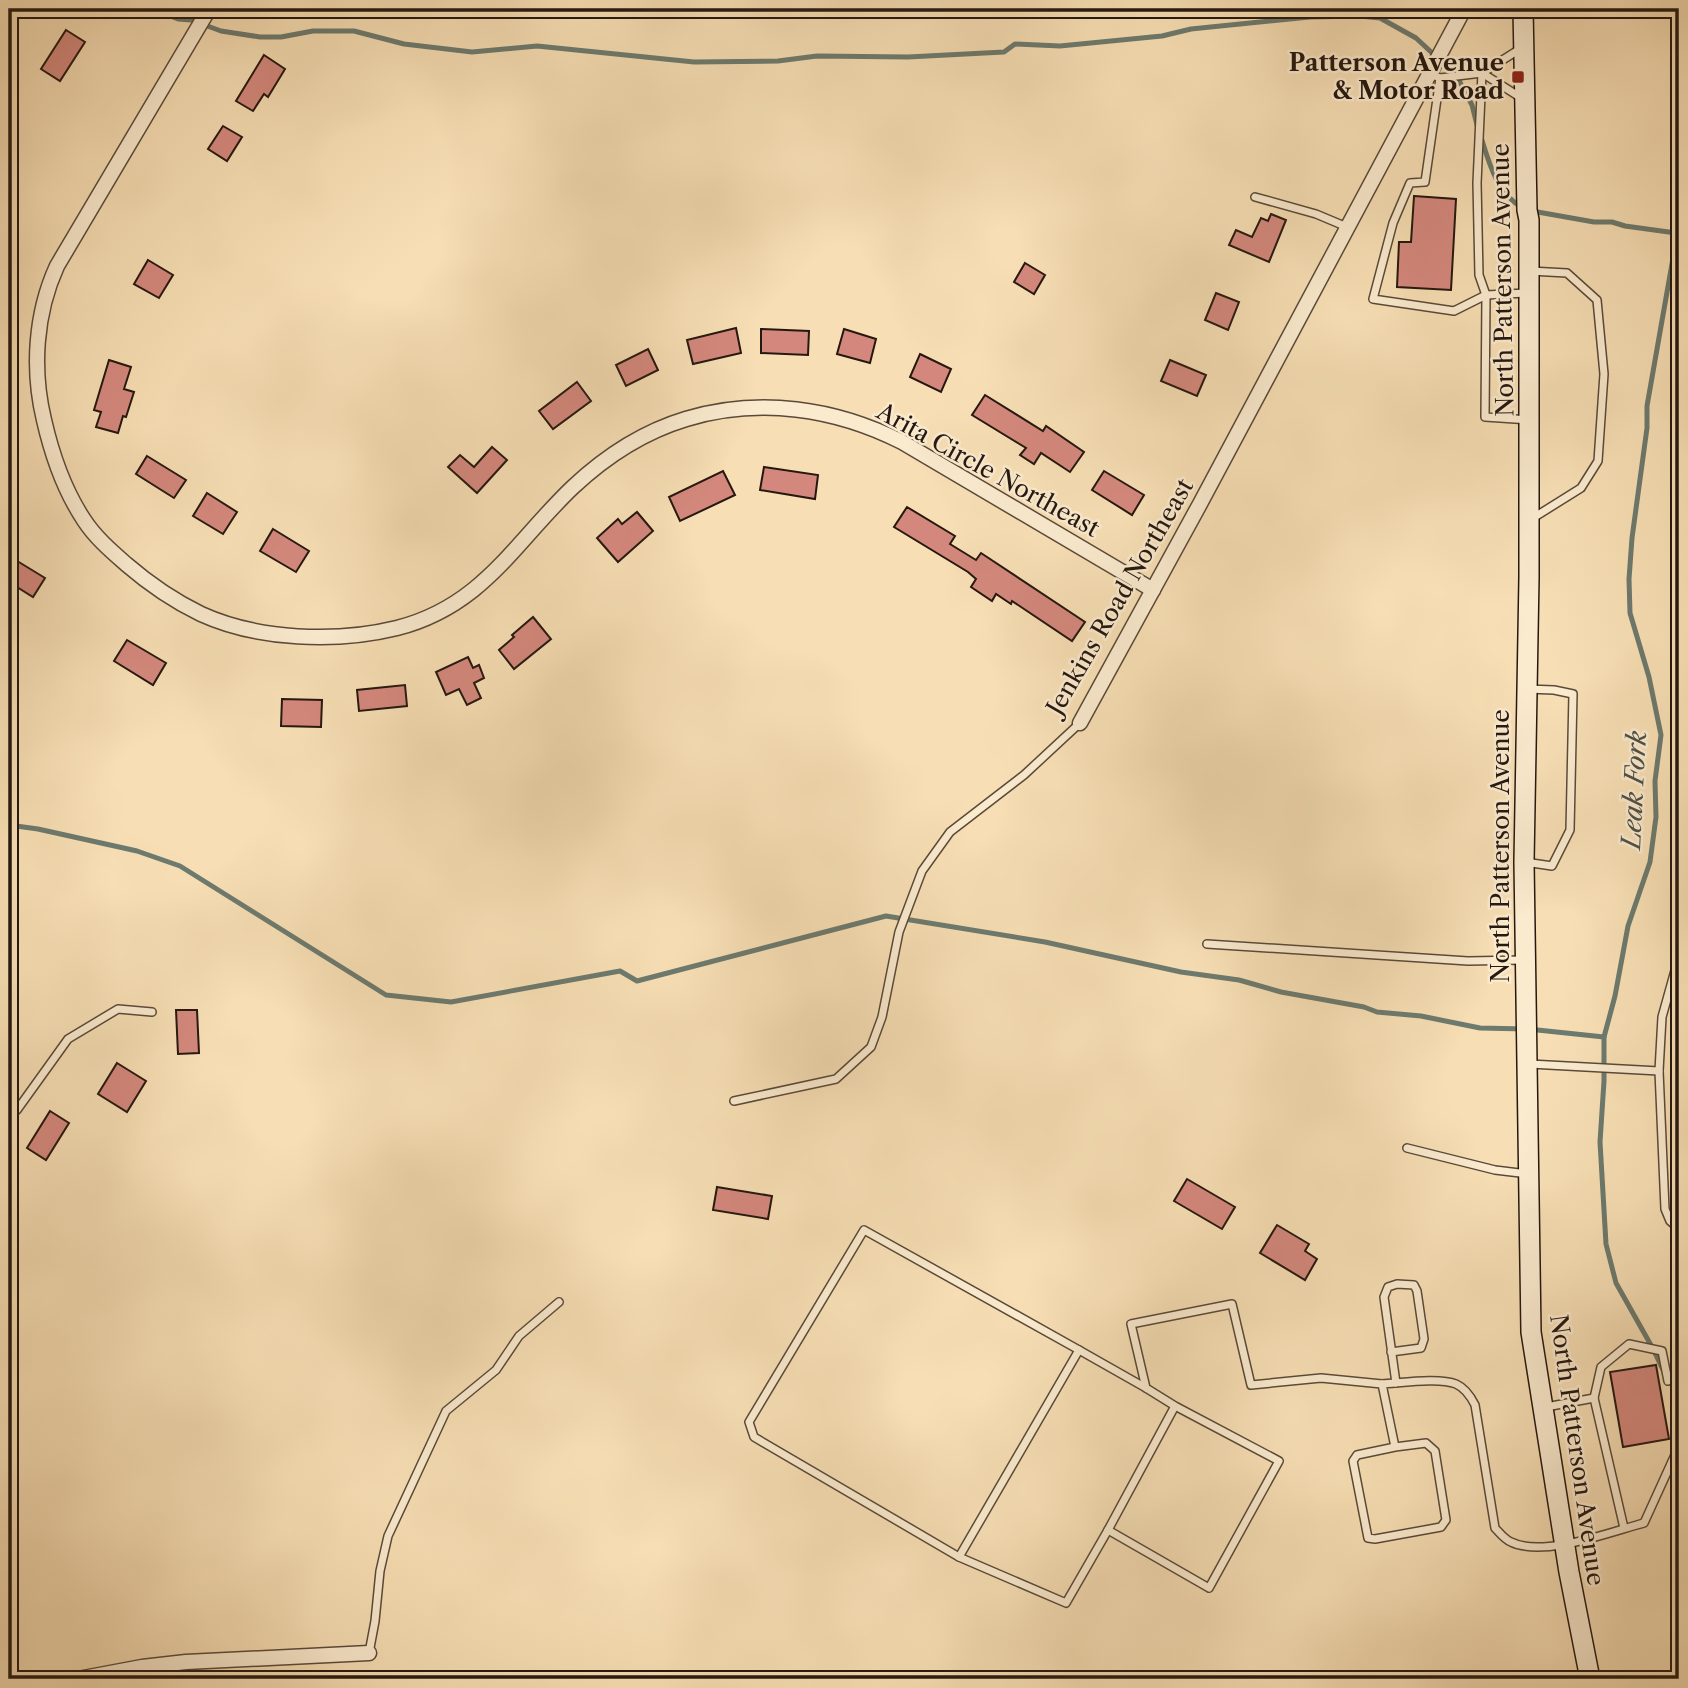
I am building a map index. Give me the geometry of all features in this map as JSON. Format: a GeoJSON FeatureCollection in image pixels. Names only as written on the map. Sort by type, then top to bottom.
{"type":"FeatureCollection","features":[{"type":"Feature","properties":{"kind":"main road","name":"North Patterson Avenue"},"geometry":{"type":"LineString","coordinates":[[1523,9],[1529,271],[1524,960],[1531,1332],[1564,1544],[1590,1679]]}},
{"type":"Feature","properties":{"kind":"street","name":"Arita Circle Northeast"},"geometry":{"type":"LineString","coordinates":[[209,9],[57,266],[44,301],[38,338],[38,397],[47,434],[70,496],[85,522],[104,545],[169,596],[201,614],[258,631],[332,636],[396,628],[439,614],[477,588],[514,553],[573,488],[631,443],[658,429],[708,413],[767,408],[804,409],[876,429],[1153,590]]}},
{"type":"Feature","properties":{"kind":"street","name":"Jenkins Road Northeast"},"geometry":{"type":"LineString","coordinates":[[1080,723],[1348,228],[1435,76],[1464,9]]}},
{"type":"Feature","properties":{"kind":"street"},"geometry":{"type":"LineString","coordinates":[[78,1679],[186,1662],[369,1653]]}},
{"type":"Feature","properties":{"kind":"lane"},"geometry":{"type":"LineString","coordinates":[[1524,47],[1482,73],[1435,76],[1425,182],[1410,183],[1393,223],[1373,299],[1454,311],[1486,295],[1529,293]]}},
{"type":"Feature","properties":{"kind":"lane"},"geometry":{"type":"LineString","coordinates":[[1482,73],[1525,100]]}},
{"type":"Feature","properties":{"kind":"lane"},"geometry":{"type":"LineString","coordinates":[[1482,73],[1476,183],[1479,275],[1486,295],[1485,417],[1529,420]]}},
{"type":"Feature","properties":{"kind":"lane"},"geometry":{"type":"LineString","coordinates":[[1255,197],[1316,214],[1348,228]]}},
{"type":"Feature","properties":{"kind":"lane"},"geometry":{"type":"LineString","coordinates":[[1529,271],[1567,273],[1597,300],[1604,374],[1598,461],[1581,488],[1529,520]]}},
{"type":"Feature","properties":{"kind":"lane"},"geometry":{"type":"LineString","coordinates":[[1524,862],[1552,866],[1570,830],[1573,708],[1573,694],[1527,689]]}},
{"type":"Feature","properties":{"kind":"lane","name":"Jenkins Road Northeast"},"geometry":{"type":"LineString","coordinates":[[734,1101],[836,1079],[871,1047],[881,1017],[899,932],[922,872],[950,832],[1024,775],[1080,723]]}},
{"type":"Feature","properties":{"kind":"lane"},"geometry":{"type":"LineString","coordinates":[[1207,944],[1468,961],[1524,960]]}},
{"type":"Feature","properties":{"kind":"lane"},"geometry":{"type":"LineString","coordinates":[[1679,956],[1662,1017],[1659,1071],[1665,1209],[1670,1221],[1679,1229]]}},
{"type":"Feature","properties":{"kind":"lane"},"geometry":{"type":"LineString","coordinates":[[9,1111],[17,1110],[68,1039],[118,1009],[152,1012]]}},
{"type":"Feature","properties":{"kind":"lane"},"geometry":{"type":"LineString","coordinates":[[1526,1063],[1659,1071]]}},
{"type":"Feature","properties":{"kind":"lane"},"geometry":{"type":"LineString","coordinates":[[1407,1148],[1495,1170],[1529,1174]]}},
{"type":"Feature","properties":{"kind":"lane"},"geometry":{"type":"LineString","coordinates":[[1108,1530],[1209,1588],[1279,1461],[1175,1406],[864,1230],[749,1422],[754,1437],[959,1557],[1066,1603],[1175,1406]]}},
{"type":"Feature","properties":{"kind":"lane"},"geometry":{"type":"LineString","coordinates":[[1391,1352],[1421,1348],[1424,1339],[1414,1285],[1397,1284],[1388,1287],[1384,1297],[1391,1352],[1395,1383]]}},
{"type":"Feature","properties":{"kind":"lane"},"geometry":{"type":"LineString","coordinates":[[369,1653],[380,1572],[388,1536],[446,1410],[496,1370],[519,1336],[559,1302]]}},
{"type":"Feature","properties":{"kind":"lane"},"geometry":{"type":"LineString","coordinates":[[1146,1388],[1131,1324],[1232,1304],[1251,1385],[1321,1378],[1382,1384],[1457,1384],[1470,1395],[1475,1405],[1495,1528],[1512,1544],[1532,1548],[1564,1544],[1644,1523],[1679,1446]]}},
{"type":"Feature","properties":{"kind":"lane"},"geometry":{"type":"LineString","coordinates":[[1624,1528],[1594,1398],[1601,1367],[1629,1344],[1662,1352],[1668,1381]]}},
{"type":"Feature","properties":{"kind":"lane"},"geometry":{"type":"LineString","coordinates":[[959,1557],[1079,1350]]}},
{"type":"Feature","properties":{"kind":"lane"},"geometry":{"type":"LineString","coordinates":[[1382,1384],[1395,1447]]}},
{"type":"Feature","properties":{"kind":"lane"},"geometry":{"type":"LineString","coordinates":[[1543,1407],[1594,1398]]}},
{"type":"Feature","properties":{"kind":"lane"},"geometry":{"type":"LineString","coordinates":[[1426,1443],[1435,1451],[1446,1520],[1441,1527],[1368,1538],[1353,1461],[1357,1455],[1395,1447],[1426,1443]]}},
{"type":"Feature","properties":{"kind":"building"},"geometry":{"type":"Polygon","coordinates":[[[66,30],[85,42],[60,81],[41,69],[66,30]]]}},
{"type":"Feature","properties":{"kind":"building"},"geometry":{"type":"Polygon","coordinates":[[[264,55],[285,69],[268,97],[264,94],[253,111],[236,101],[264,55]]]}},
{"type":"Feature","properties":{"kind":"building"},"geometry":{"type":"Polygon","coordinates":[[[223,126],[242,137],[227,161],[208,149],[223,126]]]}},
{"type":"Feature","properties":{"kind":"building"},"geometry":{"type":"Polygon","coordinates":[[[1414,196],[1456,199],[1451,290],[1397,287],[1399,242],[1411,242],[1414,196]]]}},
{"type":"Feature","properties":{"kind":"building"},"geometry":{"type":"Polygon","coordinates":[[[1271,214],[1286,220],[1269,262],[1229,245],[1236,230],[1252,237],[1261,218],[1268,221],[1271,214]]]}},
{"type":"Feature","properties":{"kind":"building"},"geometry":{"type":"Polygon","coordinates":[[[148,260],[173,275],[159,298],[134,284],[148,260]]]}},
{"type":"Feature","properties":{"kind":"building"},"geometry":{"type":"Polygon","coordinates":[[[1025,263],[1045,275],[1034,294],[1014,282],[1025,263]]]}},
{"type":"Feature","properties":{"kind":"building"},"geometry":{"type":"Polygon","coordinates":[[[1216,293],[1239,302],[1228,330],[1205,320],[1216,293]]]}},
{"type":"Feature","properties":{"kind":"building"},"geometry":{"type":"Polygon","coordinates":[[[736,328],[741,353],[693,364],[687,340],[736,328]]]}},
{"type":"Feature","properties":{"kind":"building"},"geometry":{"type":"Polygon","coordinates":[[[761,329],[809,331],[808,355],[761,353],[761,329]]]}},
{"type":"Feature","properties":{"kind":"building"},"geometry":{"type":"Polygon","coordinates":[[[844,329],[876,339],[870,363],[837,354],[844,329]]]}},
{"type":"Feature","properties":{"kind":"building"},"geometry":{"type":"Polygon","coordinates":[[[648,349],[658,370],[626,386],[616,365],[648,349]]]}},
{"type":"Feature","properties":{"kind":"building"},"geometry":{"type":"Polygon","coordinates":[[[920,354],[951,369],[941,392],[910,377],[920,354]]]}},
{"type":"Feature","properties":{"kind":"building"},"geometry":{"type":"Polygon","coordinates":[[[109,360],[131,367],[124,389],[134,392],[118,433],[96,427],[101,412],[94,410],[109,360]]]}},
{"type":"Feature","properties":{"kind":"building"},"geometry":{"type":"Polygon","coordinates":[[[1170,360],[1206,375],[1197,396],[1161,381],[1170,360]]]}},
{"type":"Feature","properties":{"kind":"building"},"geometry":{"type":"Polygon","coordinates":[[[577,382],[591,401],[553,429],[539,411],[577,382]]]}},
{"type":"Feature","properties":{"kind":"building"},"geometry":{"type":"Polygon","coordinates":[[[985,395],[1043,431],[1046,426],[1084,452],[1070,472],[1041,453],[1034,464],[1020,455],[1026,448],[972,415],[985,395]]]}},
{"type":"Feature","properties":{"kind":"building"},"geometry":{"type":"Polygon","coordinates":[[[492,447],[507,460],[477,493],[448,467],[460,455],[474,467],[492,447]]]}},
{"type":"Feature","properties":{"kind":"building"},"geometry":{"type":"Polygon","coordinates":[[[147,456],[186,480],[174,498],[136,474],[147,456]]]}},
{"type":"Feature","properties":{"kind":"building"},"geometry":{"type":"Polygon","coordinates":[[[764,467],[818,475],[815,499],[760,490],[764,467]]]}},
{"type":"Feature","properties":{"kind":"building"},"geometry":{"type":"Polygon","coordinates":[[[723,471],[735,495],[680,521],[669,497],[723,471]]]}},
{"type":"Feature","properties":{"kind":"building"},"geometry":{"type":"Polygon","coordinates":[[[1104,471],[1144,495],[1132,515],[1092,490],[1104,471]]]}},
{"type":"Feature","properties":{"kind":"building"},"geometry":{"type":"Polygon","coordinates":[[[207,493],[237,512],[223,534],[193,516],[207,493]]]}},
{"type":"Feature","properties":{"kind":"building"},"geometry":{"type":"Polygon","coordinates":[[[907,507],[955,536],[950,544],[976,560],[981,553],[1085,622],[1072,641],[1012,601],[1011,604],[996,594],[992,601],[971,587],[976,579],[968,572],[894,527],[907,507]]]}},
{"type":"Feature","properties":{"kind":"building"},"geometry":{"type":"Polygon","coordinates":[[[637,512],[653,531],[618,562],[597,538],[618,519],[622,524],[637,512]]]}},
{"type":"Feature","properties":{"kind":"building"},"geometry":{"type":"Polygon","coordinates":[[[273,529],[309,551],[296,572],[260,551],[273,529]]]}},
{"type":"Feature","properties":{"kind":"building"},"geometry":{"type":"Polygon","coordinates":[[[9,556],[45,578],[33,597],[9,582],[9,556]]]}},
{"type":"Feature","properties":{"kind":"building"},"geometry":{"type":"Polygon","coordinates":[[[533,617],[551,639],[514,669],[499,650],[533,617]]]}},
{"type":"Feature","properties":{"kind":"building"},"geometry":{"type":"Polygon","coordinates":[[[127,640],[166,663],[153,685],[114,661],[127,640]]]}},
{"type":"Feature","properties":{"kind":"building"},"geometry":{"type":"Polygon","coordinates":[[[468,657],[473,668],[479,665],[484,678],[474,683],[481,698],[467,705],[459,689],[446,695],[436,672],[468,657]]]}},
{"type":"Feature","properties":{"kind":"building"},"geometry":{"type":"Polygon","coordinates":[[[405,685],[407,706],[359,711],[357,690],[405,685]]]}},
{"type":"Feature","properties":{"kind":"building"},"geometry":{"type":"Polygon","coordinates":[[[282,699],[322,700],[321,727],[281,726],[282,699]]]}},
{"type":"Feature","properties":{"kind":"building"},"geometry":{"type":"Polygon","coordinates":[[[176,1010],[197,1010],[199,1053],[178,1054],[176,1010]]]}},
{"type":"Feature","properties":{"kind":"building"},"geometry":{"type":"Polygon","coordinates":[[[117,1063],[146,1081],[127,1112],[98,1094],[117,1063]]]}},
{"type":"Feature","properties":{"kind":"building"},"geometry":{"type":"Polygon","coordinates":[[[50,1111],[69,1123],[46,1160],[27,1148],[50,1111]]]}},
{"type":"Feature","properties":{"kind":"building"},"geometry":{"type":"Polygon","coordinates":[[[1187,1179],[1235,1207],[1222,1229],[1174,1201],[1187,1179]]]}},
{"type":"Feature","properties":{"kind":"building"},"geometry":{"type":"Polygon","coordinates":[[[717,1187],[772,1196],[768,1219],[713,1210],[717,1187]]]}},
{"type":"Feature","properties":{"kind":"building"},"geometry":{"type":"Polygon","coordinates":[[[1277,1225],[1309,1244],[1305,1251],[1317,1259],[1305,1280],[1260,1253],[1277,1225]]]}},
{"type":"Feature","properties":{"kind":"building"},"geometry":{"type":"Polygon","coordinates":[[[1656,1365],[1669,1439],[1623,1447],[1610,1372],[1656,1365]]]}},
{"type":"Feature","properties":{"kind":"waterway"},"geometry":{"type":"LineString","coordinates":[[153,9],[221,31],[260,37],[281,37],[313,31],[354,31],[404,44],[472,52],[537,46],[694,62],[1004,52],[1015,44],[1060,46],[1310,17],[1360,16],[1380,18],[1416,38],[1456,75],[1472,105],[1477,125]]}},
{"type":"Feature","properties":{"kind":"waterway"},"geometry":{"type":"LineString","coordinates":[[1481,137],[1500,186],[1523,208]]}},
{"type":"Feature","properties":{"kind":"waterway"},"geometry":{"type":"LineString","coordinates":[[1532,211],[1676,233]]}},
{"type":"Feature","properties":{"kind":"waterway","name":"Leak Fork"},"geometry":{"type":"LineString","coordinates":[[1652,1347],[1616,1283],[1606,1244],[1600,1142],[1604,1037],[1628,926],[1650,862],[1656,817],[1655,781],[1661,735],[1649,677],[1630,613],[1629,579],[1647,428],[1647,406],[1679,224]]}},
{"type":"Feature","properties":{"kind":"waterway"},"geometry":{"type":"LineString","coordinates":[[9,825],[137,851],[180,866],[386,995],[451,1002],[620,971],[637,981],[886,916],[1045,942],[1181,972],[1239,980],[1281,992],[1364,1007],[1377,1012],[1421,1016],[1480,1028],[1528,1029],[1604,1037]]}},
{"type":"Feature","properties":{"kind":"waterway","name":"Leak Fork"},"geometry":{"type":"LineString","coordinates":[[1655,1353],[1664,1372]]}},
{"type":"Feature","properties":{"kind":"waterway","name":"Leak Fork"},"geometry":{"type":"LineString","coordinates":[[1670,1381],[1679,1396]]}},
{"type":"Feature","properties":{"kind":"place","name":"Patterson Avenue & Motor Road"},"geometry":{"type":"Point","coordinates":[1518,77]}}]}
